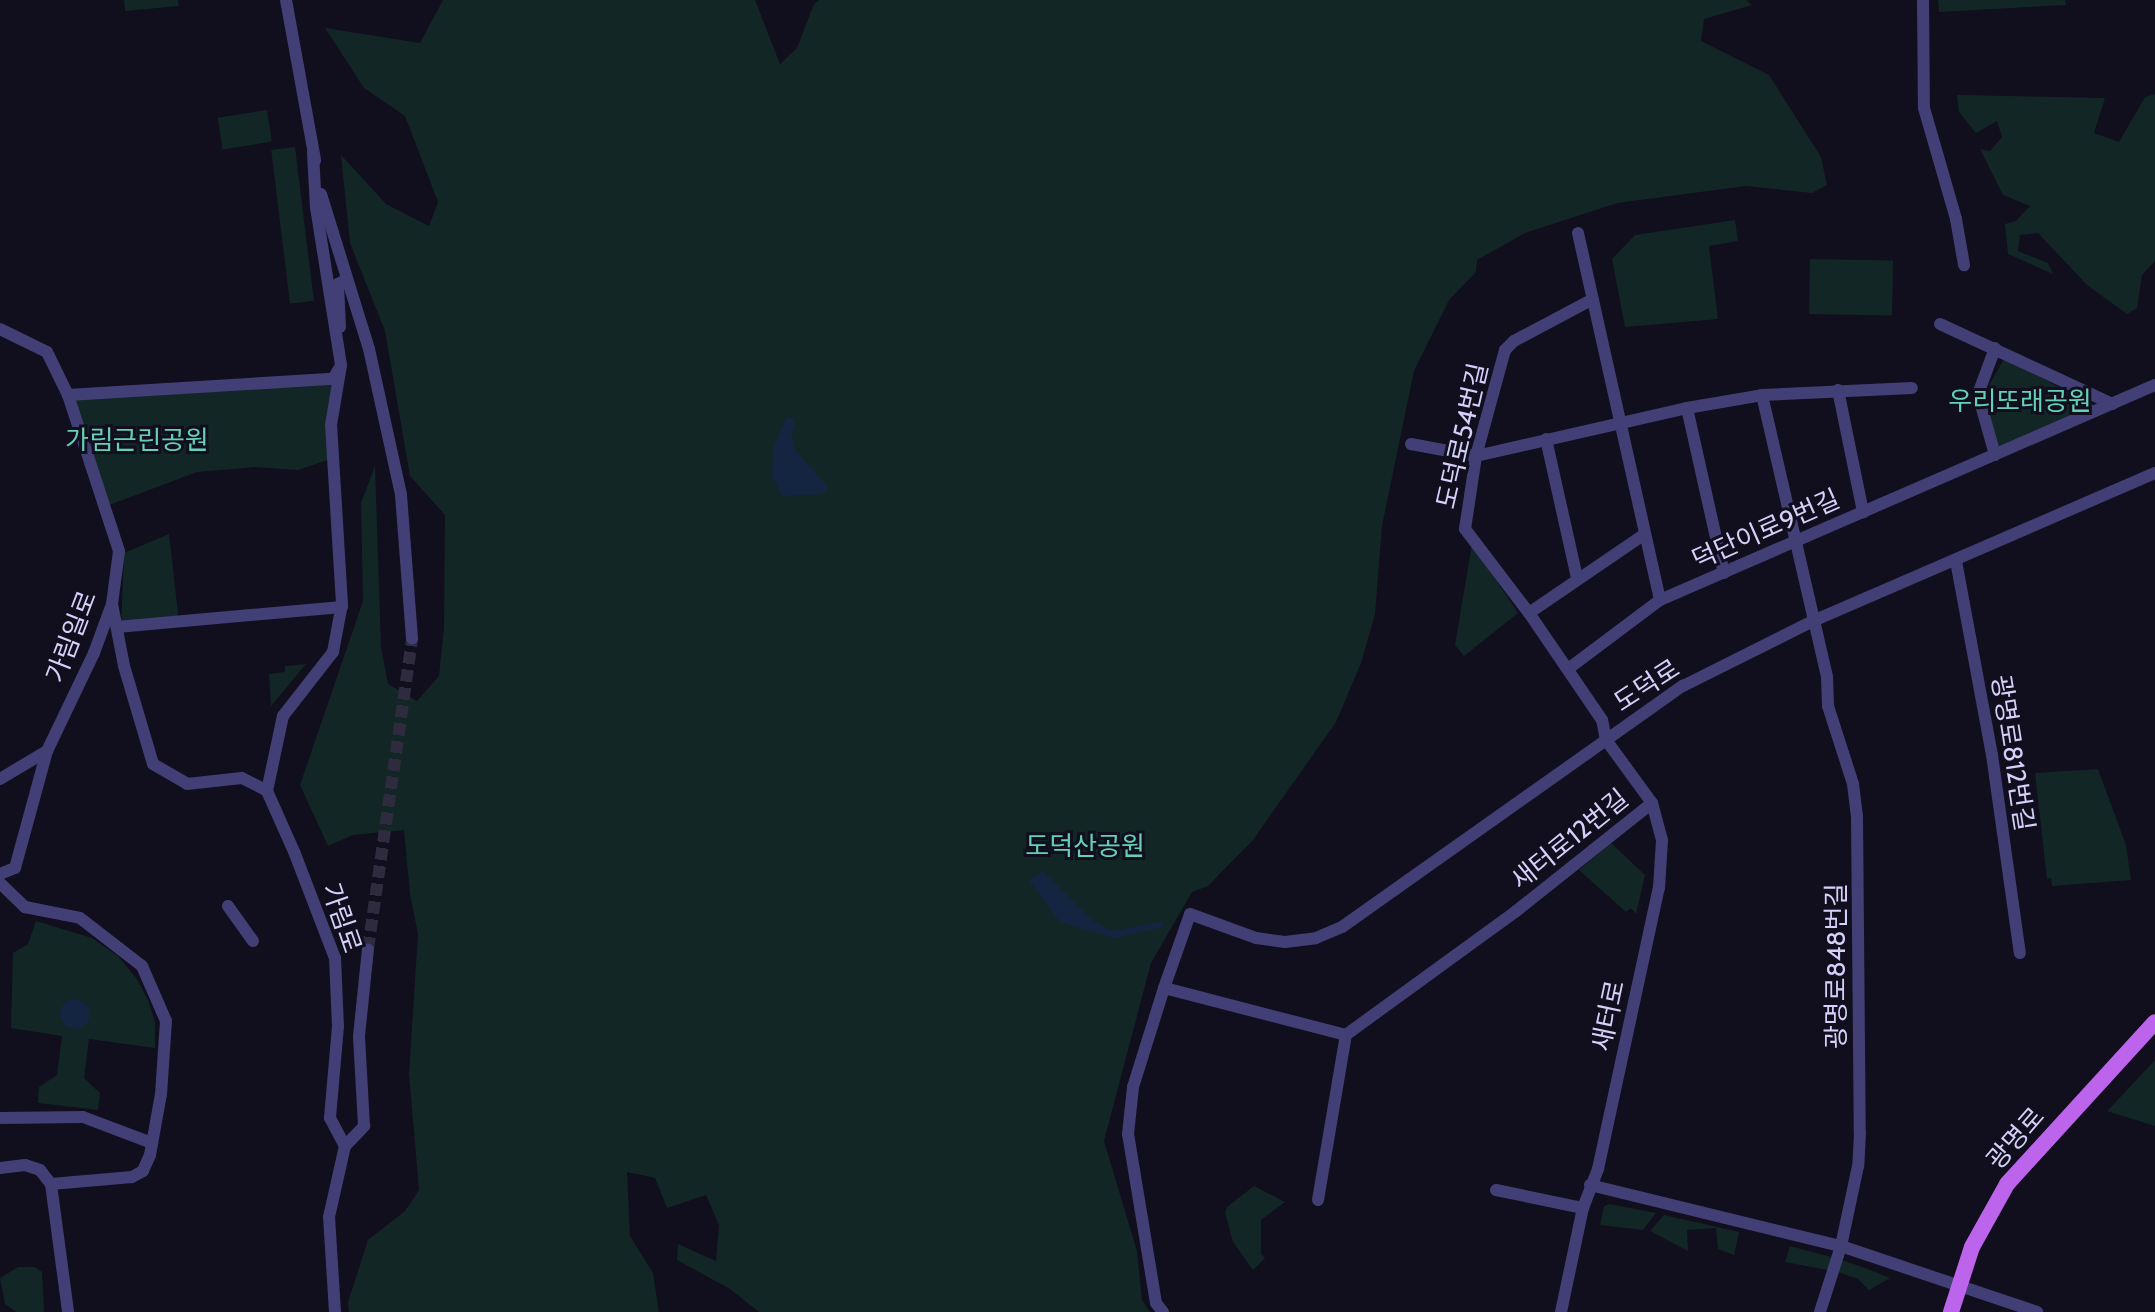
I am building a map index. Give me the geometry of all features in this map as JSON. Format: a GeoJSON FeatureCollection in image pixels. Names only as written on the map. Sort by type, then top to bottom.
{"type":"FeatureCollection","features":[{"type":"Feature","properties":{"kind":"main road","name":"광명로"},"geometry":{"type":"LineString","coordinates":[[1951,1312],[1982,1224],[2007,1184],[2155,1022]]}},
{"type":"Feature","properties":{"kind":"street"},"geometry":{"type":"LineString","coordinates":[[286,0],[322,199],[369,349],[401,495],[412,639]]}},
{"type":"Feature","properties":{"kind":"street"},"geometry":{"type":"LineString","coordinates":[[1923,0],[1924,108],[1956,219],[1964,265]]}},
{"type":"Feature","properties":{"kind":"street"},"geometry":{"type":"LineString","coordinates":[[68,395],[333,379],[341,365],[316,208],[313,152]]}},
{"type":"Feature","properties":{"kind":"street"},"geometry":{"type":"LineString","coordinates":[[1578,233],[1623,422],[1660,600]]}},
{"type":"Feature","properties":{"kind":"street"},"geometry":{"type":"LineString","coordinates":[[112,604],[153,764],[187,784],[242,778],[267,791],[283,716],[333,652],[342,607],[339,512],[331,425],[341,365],[338,284],[347,279]]}},
{"type":"Feature","properties":{"kind":"street","name":"도덕로54번길"},"geometry":{"type":"LineString","coordinates":[[1593,299],[1514,341],[1505,350],[1476,456],[1465,529],[1568,669],[1602,720],[1606,740]]}},
{"type":"Feature","properties":{"kind":"street"},"geometry":{"type":"LineString","coordinates":[[1940,324],[2112,404]]}},
{"type":"Feature","properties":{"kind":"street","name":"가림일로"},"geometry":{"type":"LineString","coordinates":[[0,329],[47,352],[68,395],[119,551],[112,604],[94,653],[47,751],[15,868],[0,874]]}},
{"type":"Feature","properties":{"kind":"street"},"geometry":{"type":"LineString","coordinates":[[1995,348],[1978,394],[1995,455]]}},
{"type":"Feature","properties":{"kind":"street","name":"덕단이로9번길"},"geometry":{"type":"LineString","coordinates":[[1568,669],[1660,600],[2155,385]]}},
{"type":"Feature","properties":{"kind":"street"},"geometry":{"type":"LineString","coordinates":[[1411,444],[1476,456],[1687,408],[1762,395],[1912,388]]}},
{"type":"Feature","properties":{"kind":"street"},"geometry":{"type":"LineString","coordinates":[[1838,390],[1863,512]]}},
{"type":"Feature","properties":{"kind":"street","name":"광명로848번길"},"geometry":{"type":"LineString","coordinates":[[1762,395],[1827,677],[1828,706],[1853,784],[1859,855],[1858,1166],[1841,1246],[1820,1312]]}},
{"type":"Feature","properties":{"kind":"street"},"geometry":{"type":"LineString","coordinates":[[1687,408],[1724,573]]}},
{"type":"Feature","properties":{"kind":"street"},"geometry":{"type":"LineString","coordinates":[[1546,439],[1577,578]]}},
{"type":"Feature","properties":{"kind":"street","name":"도덕로"},"geometry":{"type":"LineString","coordinates":[[1164,988],[1190,914],[1256,938],[1285,942],[1316,938],[1342,927],[1683,686],[1813,621],[2155,473]]}},
{"type":"Feature","properties":{"kind":"street"},"geometry":{"type":"LineString","coordinates":[[1529,613],[1645,534]]}},
{"type":"Feature","properties":{"kind":"street","name":"광명로812번길"},"geometry":{"type":"LineString","coordinates":[[1956,561],[1992,755],[2020,953]]}},
{"type":"Feature","properties":{"kind":"street"},"geometry":{"type":"LineString","coordinates":[[117,627],[342,607]]}},
{"type":"Feature","properties":{"kind":"street","name":"새터로"},"geometry":{"type":"LineString","coordinates":[[1561,1312],[1583,1208],[1598,1169],[1659,888],[1662,840],[1652,803],[1606,740]]}},
{"type":"Feature","properties":{"kind":"street"},"geometry":{"type":"LineString","coordinates":[[0,779],[47,751]]}},
{"type":"Feature","properties":{"kind":"street","name":"가림로"},"geometry":{"type":"LineString","coordinates":[[267,791],[335,958],[338,1026],[330,1118],[345,1146],[364,1126],[359,1036],[368,949]]}},
{"type":"Feature","properties":{"kind":"street","name":"새터로12번길"},"geometry":{"type":"LineString","coordinates":[[1346,1035],[1515,912],[1652,803]]}},
{"type":"Feature","properties":{"kind":"street"},"geometry":{"type":"LineString","coordinates":[[0,883],[25,907],[80,918],[142,966],[166,1021],[161,1094],[143,1171],[132,1177],[51,1184]]}},
{"type":"Feature","properties":{"kind":"street"},"geometry":{"type":"LineString","coordinates":[[228,906],[253,941]]}},
{"type":"Feature","properties":{"kind":"street"},"geometry":{"type":"LineString","coordinates":[[1163,1312],[1156,1303],[1128,1134],[1133,1087],[1164,988],[1346,1035],[1318,1200]]}},
{"type":"Feature","properties":{"kind":"street"},"geometry":{"type":"LineString","coordinates":[[0,1118],[83,1117],[152,1143]]}},
{"type":"Feature","properties":{"kind":"street"},"geometry":{"type":"LineString","coordinates":[[335,1312],[329,1217],[345,1146]]}},
{"type":"Feature","properties":{"kind":"street"},"geometry":{"type":"LineString","coordinates":[[0,1168],[25,1165],[40,1170],[51,1184],[68,1312]]}},
{"type":"Feature","properties":{"kind":"street"},"geometry":{"type":"LineString","coordinates":[[1590,1185],[1841,1246],[2037,1312]]}},
{"type":"Feature","properties":{"kind":"street"},"geometry":{"type":"LineString","coordinates":[[1496,1190],[1583,1208]]}},
{"type":"Feature","properties":{"kind":"green space"},"geometry":{"type":"Polygon","coordinates":[[[124,0],[178,0],[179,6],[125,11],[124,0]]]}},
{"type":"Feature","properties":{"kind":"green space","name":"도덕산공원"},"geometry":{"type":"Polygon","coordinates":[[[443,0],[755,0],[780,64],[797,48],[814,4],[819,0],[1746,0],[1752,5],[1704,19],[1701,41],[1769,75],[1821,157],[1827,185],[1812,193],[1746,186],[1617,203],[1525,233],[1477,260],[1476,272],[1449,300],[1414,371],[1382,526],[1375,614],[1361,663],[1336,722],[1253,840],[1208,886],[1192,892],[1151,963],[1104,1141],[1137,1251],[1142,1300],[1150,1312],[759,1312],[730,1289],[677,1260],[678,1244],[716,1261],[719,1225],[706,1195],[667,1208],[655,1178],[627,1172],[630,1236],[653,1273],[659,1312],[349,1312],[348,1302],[368,1240],[405,1211],[419,1190],[409,1074],[418,934],[410,894],[404,830],[353,835],[328,846],[300,785],[363,601],[361,503],[375,466],[381,647],[388,684],[417,701],[439,676],[444,627],[445,515],[410,476],[385,331],[350,243],[341,155],[386,204],[429,226],[438,202],[405,116],[364,88],[325,28],[420,43],[443,0]]]}},
{"type":"Feature","properties":{"kind":"green space"},"geometry":{"type":"Polygon","coordinates":[[[1938,0],[2065,0],[2066,5],[1939,12],[1938,0]]]}},
{"type":"Feature","properties":{"kind":"green space"},"geometry":{"type":"Polygon","coordinates":[[[2155,94],[2155,261],[2142,275],[2137,308],[2127,314],[2087,285],[2038,233],[2020,235],[2018,251],[2048,263],[2053,274],[2008,254],[2005,224],[2016,221],[2030,206],[2003,195],[1980,149],[1990,151],[2002,137],[1997,121],[1976,133],[1959,112],[1957,95],[2105,98],[2094,133],[2119,142],[2145,97],[2155,94]]]}},
{"type":"Feature","properties":{"kind":"green space"},"geometry":{"type":"Polygon","coordinates":[[[267,110],[272,142],[223,149],[218,118],[267,110]]]}},
{"type":"Feature","properties":{"kind":"green space"},"geometry":{"type":"Polygon","coordinates":[[[295,147],[314,301],[290,304],[271,150],[295,147]]]}},
{"type":"Feature","properties":{"kind":"green space"},"geometry":{"type":"Polygon","coordinates":[[[1735,220],[1738,241],[1709,246],[1718,319],[1625,327],[1612,259],[1635,235],[1735,220]]]}},
{"type":"Feature","properties":{"kind":"green space"},"geometry":{"type":"Polygon","coordinates":[[[1810,259],[1893,260],[1892,315],[1809,314],[1810,259]]]}},
{"type":"Feature","properties":{"kind":"green space","name":"우리또래공원"},"geometry":{"type":"Polygon","coordinates":[[[2004,359],[2096,406],[1998,448],[1984,394],[2004,359]]]}},
{"type":"Feature","properties":{"kind":"green space","name":"가림근린공원"},"geometry":{"type":"Polygon","coordinates":[[[333,379],[334,458],[298,470],[255,467],[197,472],[104,507],[68,395],[333,379]]]}},
{"type":"Feature","properties":{"kind":"green space"},"geometry":{"type":"Polygon","coordinates":[[[169,534],[179,622],[121,627],[124,553],[169,534]]]}},
{"type":"Feature","properties":{"kind":"green space"},"geometry":{"type":"Polygon","coordinates":[[[1472,544],[1518,613],[1464,656],[1455,645],[1472,544]]]}},
{"type":"Feature","properties":{"kind":"green space"},"geometry":{"type":"Polygon","coordinates":[[[306,664],[271,706],[269,674],[285,672],[285,666],[306,664]]]}},
{"type":"Feature","properties":{"kind":"green space"},"geometry":{"type":"Polygon","coordinates":[[[2098,769],[2126,845],[2131,880],[2052,886],[2051,878],[2047,879],[2035,773],[2098,769]]]}},
{"type":"Feature","properties":{"kind":"green space"},"geometry":{"type":"Polygon","coordinates":[[[1611,843],[1645,875],[1636,914],[1631,908],[1626,912],[1579,870],[1611,843]]]}},
{"type":"Feature","properties":{"kind":"green space"},"geometry":{"type":"Polygon","coordinates":[[[36,921],[92,938],[118,956],[137,979],[148,1000],[155,1022],[155,1048],[89,1039],[84,1078],[100,1093],[98,1110],[38,1103],[39,1087],[57,1075],[62,1036],[11,1028],[13,953],[28,944],[36,921]]]}},
{"type":"Feature","properties":{"kind":"green space"},"geometry":{"type":"Polygon","coordinates":[[[2155,1060],[2155,1126],[2107,1111],[2112,1106],[2155,1060]]]}},
{"type":"Feature","properties":{"kind":"green space"},"geometry":{"type":"Polygon","coordinates":[[[1254,1186],[1285,1202],[1261,1220],[1261,1254],[1265,1258],[1253,1270],[1233,1242],[1225,1213],[1227,1207],[1254,1186]]]}},
{"type":"Feature","properties":{"kind":"green space"},"geometry":{"type":"Polygon","coordinates":[[[1609,1204],[1656,1213],[1643,1230],[1600,1225],[1604,1206],[1609,1204]]]}},
{"type":"Feature","properties":{"kind":"green space"},"geometry":{"type":"Polygon","coordinates":[[[1664,1215],[1739,1232],[1734,1255],[1718,1249],[1716,1228],[1687,1230],[1688,1251],[1650,1231],[1664,1215]]]}},
{"type":"Feature","properties":{"kind":"green space"},"geometry":{"type":"Polygon","coordinates":[[[1790,1246],[1831,1257],[1828,1270],[1785,1262],[1790,1246]]]}},
{"type":"Feature","properties":{"kind":"green space"},"geometry":{"type":"Polygon","coordinates":[[[1842,1260],[1890,1278],[1869,1290],[1858,1279],[1838,1272],[1842,1260]]]}},
{"type":"Feature","properties":{"kind":"green space"},"geometry":{"type":"Polygon","coordinates":[[[18,1267],[35,1267],[42,1272],[44,1312],[16,1312],[5,1304],[0,1278],[18,1267]]]}},
{"type":"Feature","properties":{"kind":"water"},"geometry":{"type":"Polygon","coordinates":[[[786,418],[793,418],[795,428],[791,433],[796,451],[828,487],[823,494],[782,496],[772,476],[773,449],[786,418]]]}},
{"type":"Feature","properties":{"kind":"water"},"geometry":{"type":"Polygon","coordinates":[[[1043,871],[1093,921],[1112,931],[1162,922],[1164,927],[1114,938],[1060,922],[1029,880],[1043,871]]]}},
{"type":"Feature","properties":{"kind":"water"},"geometry":{"type":"Polygon","coordinates":[[[75,999],[86,1003],[90,1014],[86,1025],[75,1029],[64,1025],[60,1014],[64,1003],[75,999]]]}},
{"type":"Feature","properties":{"kind":"tunnel"},"geometry":{"type":"LineString","coordinates":[[368,949],[412,639]]}}]}
